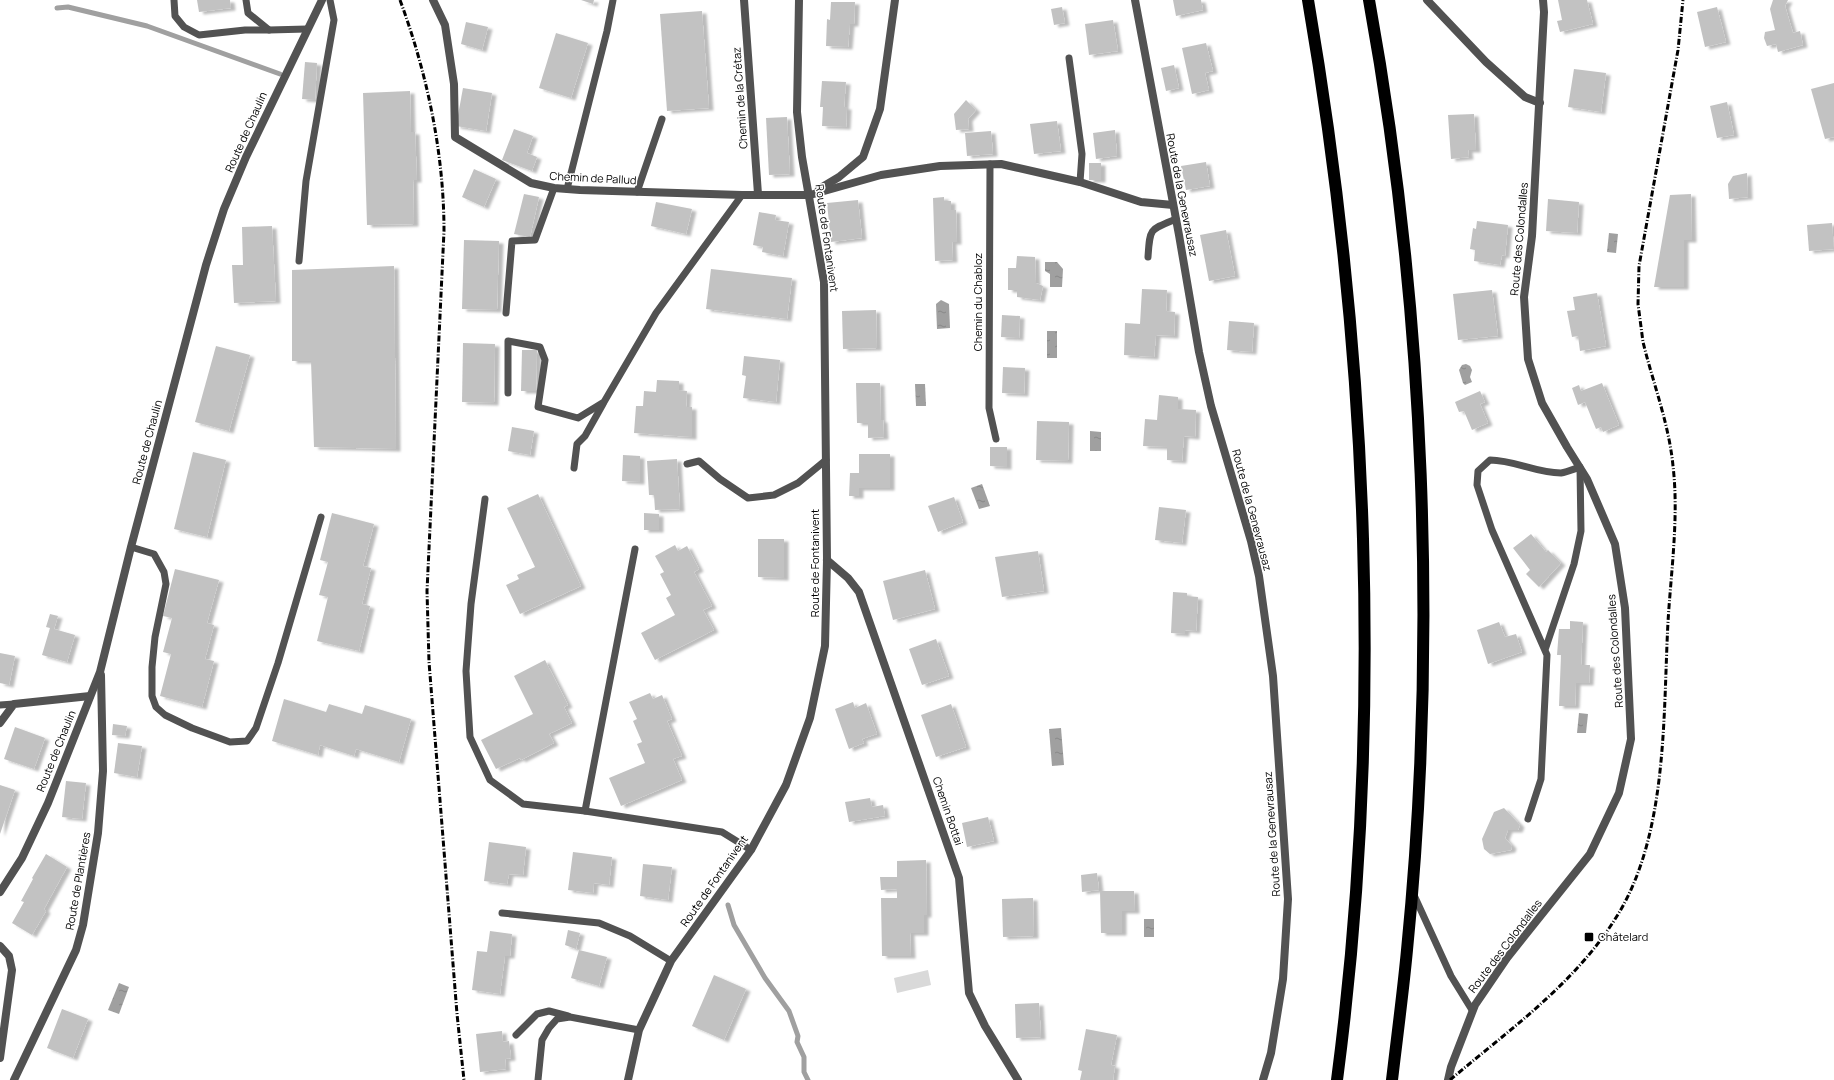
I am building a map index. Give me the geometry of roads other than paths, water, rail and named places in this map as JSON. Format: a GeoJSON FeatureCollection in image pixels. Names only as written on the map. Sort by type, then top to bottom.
{"type":"FeatureCollection","features":[{"type":"Feature","properties":{"kind":"highway"},"geometry":{"type":"LineString","coordinates":[[1308,0],[1328,131],[1348,305],[1361,485],[1364,562],[1363,734],[1359,836],[1352,945],[1337,1080]]}},
{"type":"Feature","properties":{"kind":"highway"},"geometry":{"type":"LineString","coordinates":[[1369,0],[1388,123],[1400,218],[1409,308],[1420,481],[1422,659],[1420,756],[1407,949],[1392,1080]]}},
{"type":"Feature","properties":{"kind":"street","name":"Route de Chaulin"},"geometry":{"type":"LineString","coordinates":[[0,892],[22,858],[48,803],[100,672],[131,547],[206,265],[224,209],[246,157],[307,28],[322,0]]}},
{"type":"Feature","properties":{"kind":"street","name":"Chemin de Pallud"},"geometry":{"type":"LineString","coordinates":[[433,0],[445,25],[454,84],[456,137],[531,183],[554,188],[637,192],[742,195],[810,194]]}},
{"type":"Feature","properties":{"kind":"street","name":"Chemin de la Crétaz"},"geometry":{"type":"LineString","coordinates":[[744,0],[758,194]]}},
{"type":"Feature","properties":{"kind":"street","name":"Route de Fontanivent"},"geometry":{"type":"LineString","coordinates":[[628,1080],[639,1030],[671,960],[751,850],[786,785],[810,718],[825,646],[827,560],[824,282],[810,194],[802,157],[797,112],[799,0]]}},
{"type":"Feature","properties":{"kind":"street"},"geometry":{"type":"LineString","coordinates":[[810,194],[839,177],[863,157],[880,109],[895,0]]}},
{"type":"Feature","properties":{"kind":"street","name":"Route de la Genevrausaz"},"geometry":{"type":"LineString","coordinates":[[1135,0],[1199,352],[1209,398],[1251,541],[1259,576],[1273,676],[1288,899],[1283,979],[1271,1053],[1263,1080]]}},
{"type":"Feature","properties":{"kind":"street"},"geometry":{"type":"LineString","coordinates":[[1426,0],[1486,62],[1519,92],[1525,97],[1540,103]]}},
{"type":"Feature","properties":{"kind":"street","name":"Route des Colondalles"},"geometry":{"type":"LineString","coordinates":[[1448,1080],[1451,1067],[1472,1010],[1508,958],[1590,854],[1618,793],[1631,739],[1625,608],[1615,544],[1587,479],[1542,403],[1528,359],[1524,297],[1532,236],[1540,103],[1544,12],[1543,0]]}},
{"type":"Feature","properties":{"kind":"street"},"geometry":{"type":"LineString","coordinates":[[810,194],[881,176],[940,166],[1001,164],[1080,182],[1141,202],[1173,205]]}},
{"type":"Feature","properties":{"kind":"street","name":"Chemin Bottai"},"geometry":{"type":"LineString","coordinates":[[827,560],[848,578],[859,592],[959,878],[969,994],[985,1026],[1018,1080]]}},
{"type":"Feature","properties":{"kind":"street","name":"Route de Plantières"},"geometry":{"type":"LineString","coordinates":[[14,1080],[76,950],[83,925],[95,863],[101,802],[103,722],[100,672]]}},
{"type":"Feature","properties":{"kind":"street"},"geometry":{"type":"LineString","coordinates":[[0,723],[14,704],[90,696]]}},
{"type":"Feature","properties":{"kind":"street"},"geometry":{"type":"LineString","coordinates":[[0,946],[9,956],[12,970],[0,1058]]}},
{"type":"Feature","properties":{"kind":"lane"},"geometry":{"type":"LineString","coordinates":[[174,0],[175,16],[184,27],[199,35],[245,30],[307,28]]}},
{"type":"Feature","properties":{"kind":"lane"},"geometry":{"type":"LineString","coordinates":[[246,0],[248,14],[269,30]]}},
{"type":"Feature","properties":{"kind":"lane"},"geometry":{"type":"LineString","coordinates":[[299,261],[306,181],[334,20],[330,0]]}},
{"type":"Feature","properties":{"kind":"lane"},"geometry":{"type":"LineString","coordinates":[[567,189],[607,31],[613,0]]}},
{"type":"Feature","properties":{"kind":"lane"},"geometry":{"type":"LineString","coordinates":[[1069,58],[1082,154],[1080,182]]}},
{"type":"Feature","properties":{"kind":"lane"},"geometry":{"type":"LineString","coordinates":[[637,192],[662,119]]}},
{"type":"Feature","properties":{"kind":"lane","name":"Chemin du Chabloz"},"geometry":{"type":"LineString","coordinates":[[990,164],[989,408],[996,440]]}},
{"type":"Feature","properties":{"kind":"lane"},"geometry":{"type":"LineString","coordinates":[[506,313],[512,241],[535,240],[554,188]]}},
{"type":"Feature","properties":{"kind":"lane"},"geometry":{"type":"LineString","coordinates":[[574,468],[577,444],[585,436],[656,312],[742,195]]}},
{"type":"Feature","properties":{"kind":"lane"},"geometry":{"type":"LineString","coordinates":[[1148,257],[1149,235],[1155,228],[1176,219]]}},
{"type":"Feature","properties":{"kind":"lane"},"geometry":{"type":"LineString","coordinates":[[508,393],[508,340],[540,346],[545,360],[538,407],[578,418],[604,402]]}},
{"type":"Feature","properties":{"kind":"lane"},"geometry":{"type":"LineString","coordinates":[[687,464],[699,461],[720,479],[748,498],[774,495],[798,483],[826,460]]}},
{"type":"Feature","properties":{"kind":"lane"},"geometry":{"type":"LineString","coordinates":[[1528,819],[1541,779],[1547,655],[1492,530],[1477,485],[1478,471],[1490,460],[1504,460],[1535,469],[1562,473],[1580,467],[1581,531],[1574,564],[1545,650]]}},
{"type":"Feature","properties":{"kind":"lane"},"geometry":{"type":"LineString","coordinates":[[485,499],[471,604],[466,671],[470,738],[490,780],[523,804],[585,811],[722,832],[751,850]]}},
{"type":"Feature","properties":{"kind":"lane"},"geometry":{"type":"LineString","coordinates":[[131,547],[154,554],[164,572],[166,584],[155,637],[152,667],[152,696],[156,707],[165,715],[198,731],[230,742],[247,741],[256,728],[278,663],[321,517]]}},
{"type":"Feature","properties":{"kind":"lane"},"geometry":{"type":"LineString","coordinates":[[585,811],[635,549]]}},
{"type":"Feature","properties":{"kind":"lane"},"geometry":{"type":"LineString","coordinates":[[0,705],[14,704]]}},
{"type":"Feature","properties":{"kind":"lane"},"geometry":{"type":"LineString","coordinates":[[1412,889],[1451,976],[1472,1010]]}},
{"type":"Feature","properties":{"kind":"lane"},"geometry":{"type":"LineString","coordinates":[[502,913],[599,923],[630,936],[671,960]]}},
{"type":"Feature","properties":{"kind":"lane"},"geometry":{"type":"LineString","coordinates":[[516,1035],[538,1014],[549,1011],[570,1017],[639,1030]]}},
{"type":"Feature","properties":{"kind":"lane"},"geometry":{"type":"LineString","coordinates":[[538,1080],[542,1040],[549,1028],[557,1019],[570,1017]]}},
{"type":"Feature","properties":{"kind":"water"},"geometry":{"type":"Polygon","coordinates":[[[1609,233],[1618,234],[1616,253],[1607,252],[1609,233]]]}},
{"type":"Feature","properties":{"kind":"water"},"geometry":{"type":"Polygon","coordinates":[[[1045,262],[1057,262],[1063,269],[1062,287],[1050,287],[1050,274],[1045,271],[1045,262]]]}},
{"type":"Feature","properties":{"kind":"water"},"geometry":{"type":"Polygon","coordinates":[[[941,300],[949,304],[950,328],[937,329],[936,304],[941,300]]]}},
{"type":"Feature","properties":{"kind":"water"},"geometry":{"type":"Polygon","coordinates":[[[1047,331],[1057,331],[1057,358],[1047,358],[1047,331]]]}},
{"type":"Feature","properties":{"kind":"water"},"geometry":{"type":"Polygon","coordinates":[[[1466,364],[1470,366],[1472,370],[1470,377],[1472,382],[1465,385],[1459,370],[1462,365],[1466,364]]]}},
{"type":"Feature","properties":{"kind":"water"},"geometry":{"type":"Polygon","coordinates":[[[915,384],[925,384],[926,406],[916,406],[915,384]]]}},
{"type":"Feature","properties":{"kind":"water"},"geometry":{"type":"Polygon","coordinates":[[[1090,431],[1101,432],[1101,451],[1090,451],[1090,431]]]}},
{"type":"Feature","properties":{"kind":"water"},"geometry":{"type":"Polygon","coordinates":[[[982,484],[990,506],[979,509],[971,488],[982,484]]]}},
{"type":"Feature","properties":{"kind":"water"},"geometry":{"type":"Polygon","coordinates":[[[1579,713],[1588,714],[1586,733],[1577,733],[1579,713]]]}},
{"type":"Feature","properties":{"kind":"water"},"geometry":{"type":"Polygon","coordinates":[[[1061,728],[1064,765],[1052,766],[1049,729],[1061,728]]]}},
{"type":"Feature","properties":{"kind":"water"},"geometry":{"type":"Polygon","coordinates":[[[1144,919],[1154,919],[1154,937],[1144,937],[1144,919]]]}},
{"type":"Feature","properties":{"kind":"water"},"geometry":{"type":"Polygon","coordinates":[[[119,983],[129,987],[119,1014],[108,1010],[119,983]]]}},
{"type":"Feature","properties":{"kind":"waterway"},"geometry":{"type":"LineString","coordinates":[[57,8],[68,7],[147,26],[280,74]]}},
{"type":"Feature","properties":{"kind":"waterway"},"geometry":{"type":"LineString","coordinates":[[728,905],[734,925],[765,978],[789,1011],[798,1036],[797,1042],[804,1057],[804,1072],[808,1080]]}},
{"type":"Feature","properties":{"kind":"railway"},"geometry":{"type":"LineString","coordinates":[[400,0],[410,28],[426,85],[437,143],[443,202],[444,231],[427,591],[429,662],[457,1014],[464,1080]]}},
{"type":"Feature","properties":{"kind":"railway"},"geometry":{"type":"LineString","coordinates":[[1450,1080],[1518,1024],[1562,984],[1582,963],[1600,940],[1617,916],[1634,884],[1646,849],[1654,812],[1660,774],[1663,735],[1668,622],[1675,524],[1675,485],[1668,435],[1643,342],[1638,304],[1639,266],[1678,50],[1683,0]]}},
{"type":"Feature","properties":{"kind":"place","name":"Châtelard"},"geometry":{"type":"Point","coordinates":[1589,937]}}]}
